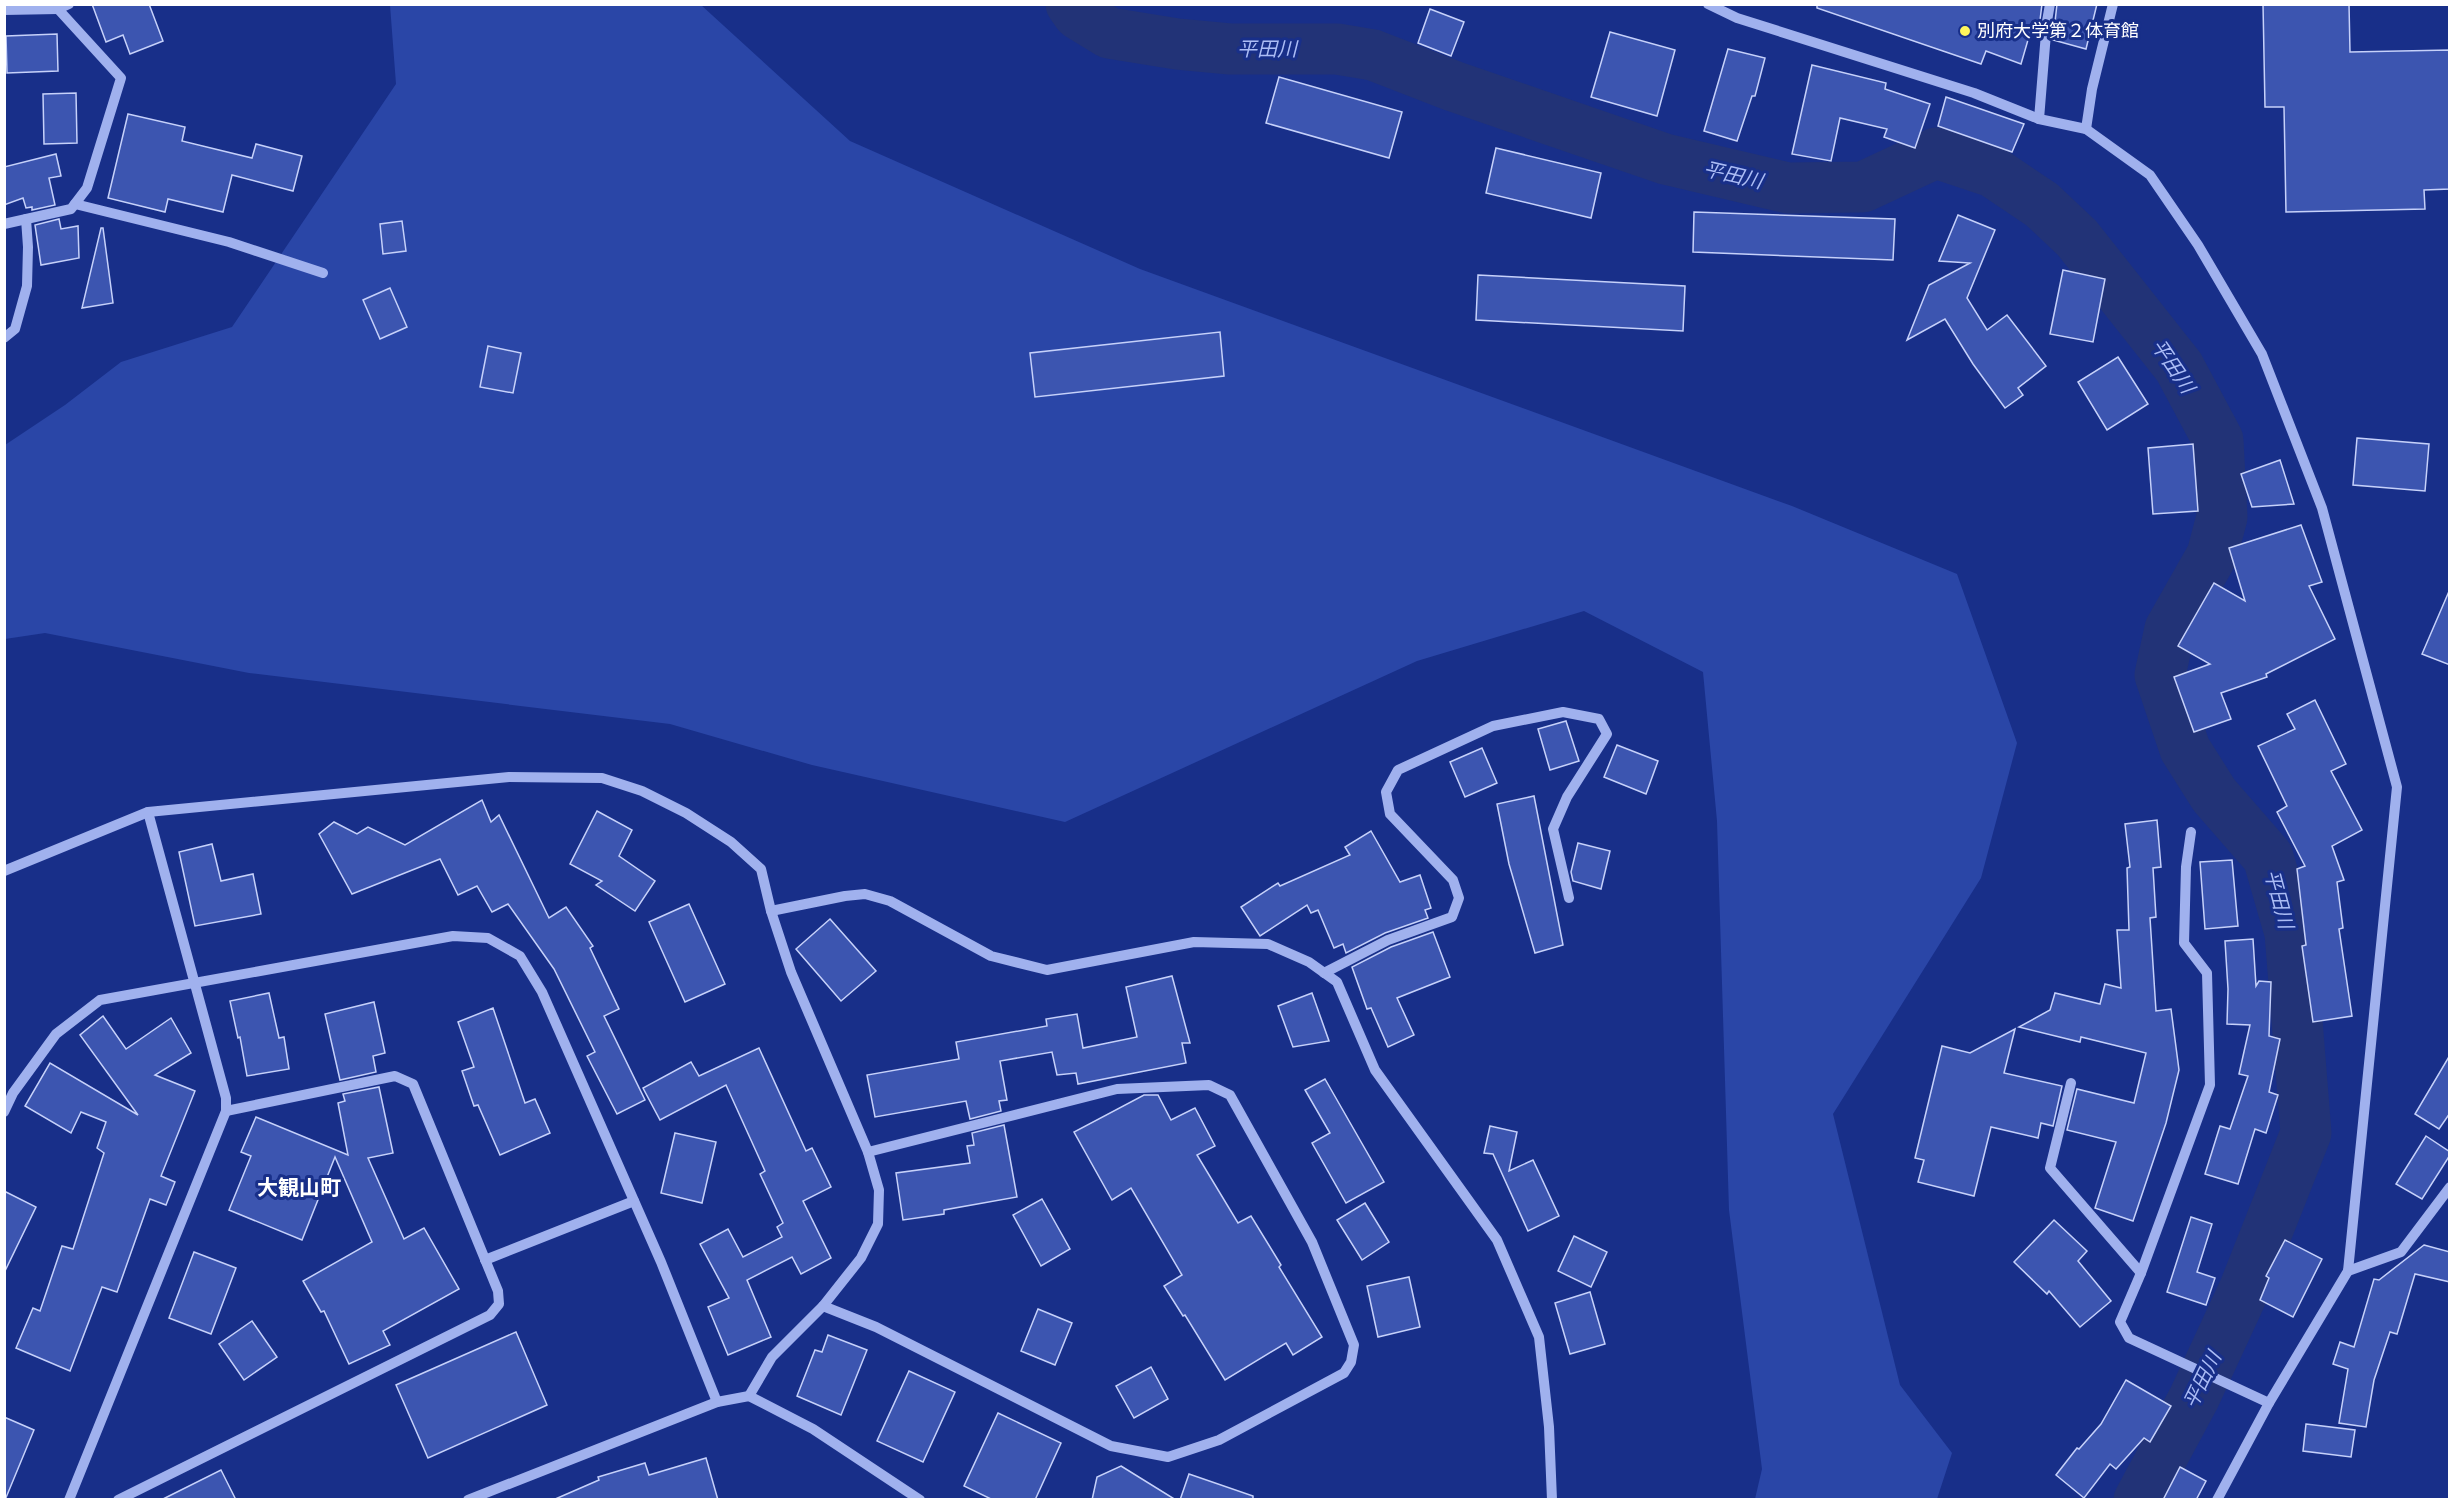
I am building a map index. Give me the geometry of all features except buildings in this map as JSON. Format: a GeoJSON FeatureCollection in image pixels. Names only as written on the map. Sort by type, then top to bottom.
{"type":"FeatureCollection","features":[{"type":"Feature","properties":{"kind":"street"},"geometry":{"type":"LineString","coordinates":[[4,10],[58,9],[69,4]]}},
{"type":"Feature","properties":{"kind":"street"},"geometry":{"type":"LineString","coordinates":[[1708,4],[1737,18],[1974,93],[2039,119],[2086,129],[2150,175],[2198,245],[2262,354],[2322,508],[2397,787],[2348,1271],[2269,1403],[2217,1500]]}},
{"type":"Feature","properties":{"kind":"street"},"geometry":{"type":"LineString","coordinates":[[2039,119],[2050,4]]}},
{"type":"Feature","properties":{"kind":"street"},"geometry":{"type":"LineString","coordinates":[[2086,129],[2092,89],[2113,4]]}},
{"type":"Feature","properties":{"kind":"street"},"geometry":{"type":"LineString","coordinates":[[4,224],[71,209],[87,188],[122,78],[58,9]]}},
{"type":"Feature","properties":{"kind":"street"},"geometry":{"type":"LineString","coordinates":[[75,204],[229,242],[323,273]]}},
{"type":"Feature","properties":{"kind":"street"},"geometry":{"type":"LineString","coordinates":[[4,338],[15,329],[27,286],[26,219]]}},
{"type":"Feature","properties":{"kind":"street"},"geometry":{"type":"LineString","coordinates":[[1324,973],[1388,940],[1452,916],[1460,898],[1453,880],[1390,814],[1386,792],[1398,770],[1493,726],[1563,712],[1599,719],[1607,734],[1567,797],[1553,829],[1569,898]]}},
{"type":"Feature","properties":{"kind":"street"},"geometry":{"type":"LineString","coordinates":[[4,871],[148,812],[509,777],[602,778],[642,790],[686,813],[731,842],[761,869],[771,911],[791,972],[868,1152],[879,1190],[878,1224],[861,1258],[823,1306],[772,1357],[749,1396]]}},
{"type":"Feature","properties":{"kind":"street"},"geometry":{"type":"LineString","coordinates":[[69,1500],[226,1111],[226,1098],[196,983],[148,812]]}},
{"type":"Feature","properties":{"kind":"street"},"geometry":{"type":"LineString","coordinates":[[2191,832],[2186,867],[2184,943],[2206,973],[2210,1085],[2141,1273],[2120,1322],[2129,1338],[2269,1403]]}},
{"type":"Feature","properties":{"kind":"street"},"geometry":{"type":"LineString","coordinates":[[771,911],[865,894],[890,901],[991,956],[1047,970],[1194,942],[1268,944],[1309,962],[1337,982],[1375,1070],[1497,1240],[1539,1337],[1548,1427],[1552,1500]]}},
{"type":"Feature","properties":{"kind":"street"},"geometry":{"type":"LineString","coordinates":[[4,1112],[13,1094],[56,1034],[100,1000],[453,936],[488,938],[520,956],[542,992],[634,1201],[717,1402]]}},
{"type":"Feature","properties":{"kind":"street"},"geometry":{"type":"LineString","coordinates":[[118,1500],[490,1315],[499,1305],[498,1291],[413,1084],[395,1076],[226,1111]]}},
{"type":"Feature","properties":{"kind":"street"},"geometry":{"type":"LineString","coordinates":[[2071,1083],[2050,1168],[2141,1273]]}},
{"type":"Feature","properties":{"kind":"street"},"geometry":{"type":"LineString","coordinates":[[823,1306],[876,1327],[1111,1446],[1168,1457],[1219,1440],[1344,1373],[1351,1362],[1354,1345],[1312,1242],[1230,1095],[1209,1085],[1117,1089],[868,1152]]}},
{"type":"Feature","properties":{"kind":"street"},"geometry":{"type":"LineString","coordinates":[[2348,1271],[2401,1252],[2450,1187]]}},
{"type":"Feature","properties":{"kind":"street"},"geometry":{"type":"LineString","coordinates":[[485,1260],[634,1201]]}},
{"type":"Feature","properties":{"kind":"street"},"geometry":{"type":"LineString","coordinates":[[468,1500],[717,1402],[749,1396],[813,1429],[920,1500]]}},
{"type":"Feature","properties":{"kind":"shaded area"},"geometry":{"type":"Polygon","coordinates":[[[390,5],[701,5],[850,141],[1140,269],[1792,506],[1957,574],[2017,743],[1981,878],[1833,1114],[1900,1385],[1952,1453],[1937,1499],[1755,1499],[1762,1469],[1729,1210],[1717,821],[1703,672],[1584,611],[1417,661],[1065,822],[812,765],[670,724],[249,673],[45,633],[5,639],[5,445],[65,405],[121,362],[232,327],[396,84],[390,5]]]}},
{"type":"Feature","properties":{"kind":"waterway","name":"平田川"},"geometry":{"type":"LineString","coordinates":[[1071,4],[1078,14],[1109,33],[1177,44],[1230,49],[1337,49],[1373,55],[1453,86],[1665,159],[1788,188],[1863,187],[1936,153],[1993,172],[2042,205],[2077,238],[2179,367],[2218,440],[2222,517],[2212,555],[2170,629],[2160,675],[2185,749],[2214,795],[2268,857],[2290,933],[2306,1133],[2244,1290],[2194,1398],[2139,1500]]}},
{"type":"Feature","properties":{"kind":"place","name":"別府大学第２体育館"},"geometry":{"type":"Point","coordinates":[1965,31]}},
{"type":"Feature","properties":{"kind":"district","name":"大観山町"},"geometry":{"type":"Point","coordinates":[299,1187]}}]}
